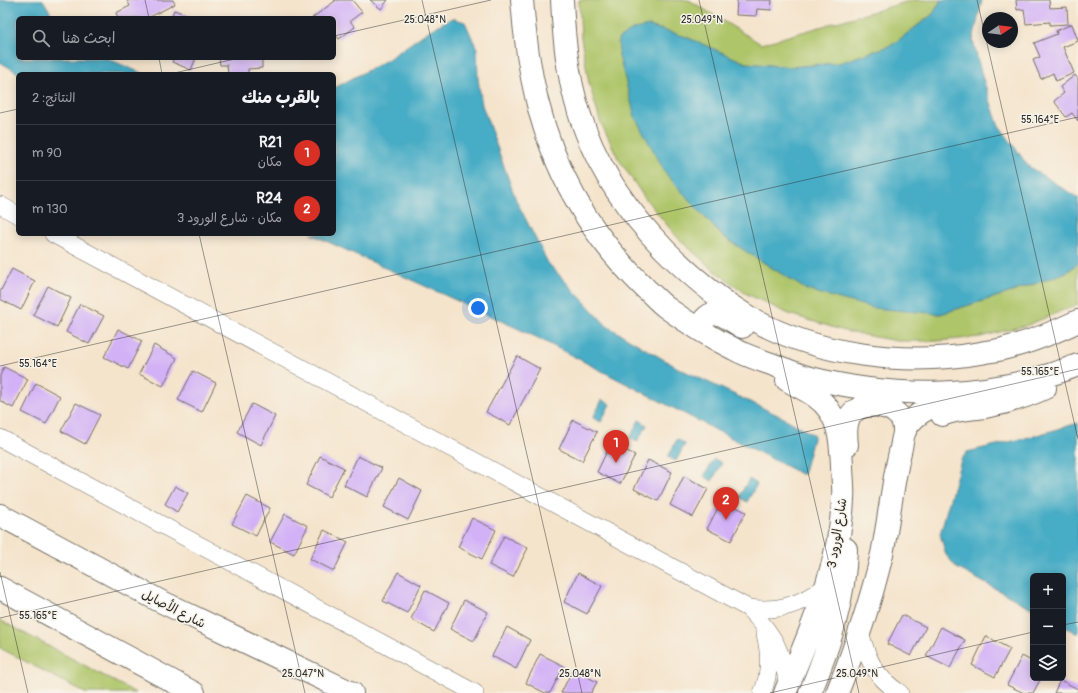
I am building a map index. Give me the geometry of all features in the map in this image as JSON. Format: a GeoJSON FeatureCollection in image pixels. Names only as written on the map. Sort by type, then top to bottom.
{"type":"FeatureCollection","features":[{"type":"Feature","properties":{"kind":"street"},"geometry":{"type":"LineString","coordinates":[[522,0],[527,56],[537,104],[553,152],[574,196],[600,237],[630,274],[665,307],[700,330],[735,350],[805,377],[858,388],[912,393],[966,391],[1020,383],[1058,373],[1078,365]]}},
{"type":"Feature","properties":{"kind":"street"},"geometry":{"type":"LineString","coordinates":[[562,0],[565,52],[573,93],[586,133],[604,171],[637,220],[685,271],[716,295],[742,312],[784,334],[825,347],[868,356],[912,359],[955,357],[1006,349],[1054,333],[1078,321]]}},
{"type":"Feature","properties":{"kind":"street"},"geometry":{"type":"LineString","coordinates":[[0,205],[16,214]]}},
{"type":"Feature","properties":{"kind":"street"},"geometry":{"type":"LineString","coordinates":[[57,236],[748,608],[774,639],[783,661],[786,689]]}},
{"type":"Feature","properties":{"kind":"street"},"geometry":{"type":"LineString","coordinates":[[700,330],[704,318],[710,314],[716,314],[723,315],[746,329],[771,334],[784,334]]}},
{"type":"Feature","properties":{"kind":"street","name":"شارع الورود 3"},"geometry":{"type":"LineString","coordinates":[[755,358],[777,375],[818,397],[829,409],[836,425],[840,441],[843,498],[839,533],[825,588],[809,634],[786,689]]}},
{"type":"Feature","properties":{"kind":"street"},"geometry":{"type":"LineString","coordinates":[[903,439],[925,424],[944,414],[1001,403],[1035,393],[1078,370]]}},
{"type":"Feature","properties":{"kind":"street"},"geometry":{"type":"LineString","coordinates":[[810,693],[837,616],[843,587],[846,558],[846,528],[843,498],[847,467],[846,424],[850,416],[857,410],[866,406],[885,406],[899,415],[904,423],[903,439],[895,474],[882,554],[872,593],[860,631],[837,693]]}},
{"type":"Feature","properties":{"kind":"street"},"geometry":{"type":"LineString","coordinates":[[0,438],[475,693]]}},
{"type":"Feature","properties":{"kind":"street","name":"شارع الأصايل"},"geometry":{"type":"LineString","coordinates":[[0,515],[158,600],[352,693]]}},
{"type":"Feature","properties":{"kind":"street"},"geometry":{"type":"LineString","coordinates":[[0,588],[194,693]]}},
{"type":"Feature","properties":{"kind":"street"},"geometry":{"type":"LineString","coordinates":[[748,608],[764,610],[786,607],[797,604],[825,588]]}},
{"type":"Feature","properties":{"kind":"street"},"geometry":{"type":"LineString","coordinates":[[762,623],[768,643],[769,654],[768,672],[762,693]]}},
{"type":"Feature","properties":{"kind":"street"},"geometry":{"type":"LineString","coordinates":[[860,631],[864,649],[878,675],[889,686],[900,693]]}},
{"type":"Feature","properties":{"kind":"street"},"geometry":{"type":"LineString","coordinates":[[879,693],[889,693]]}},
{"type":"Feature","properties":{"kind":"green space"},"geometry":{"type":"Polygon","coordinates":[[[579,0],[689,0],[761,44],[913,0],[941,0],[933,14],[892,45],[839,63],[790,67],[746,63],[686,37],[649,26],[666,174],[722,236],[807,290],[940,314],[1012,292],[1067,272],[1078,263],[1078,304],[1028,325],[980,337],[938,341],[897,341],[848,332],[789,314],[745,293],[711,268],[677,237],[644,197],[618,158],[600,121],[589,83],[581,38],[579,0]]]}},
{"type":"Feature","properties":{"kind":"green space"},"geometry":{"type":"Polygon","coordinates":[[[0,620],[136,693],[85,693],[0,648],[0,620]]]}},
{"type":"Feature","properties":{"kind":"water"},"geometry":{"type":"Polygon","coordinates":[[[0,0],[43,0],[53,16],[16,16],[16,60],[111,60],[139,72],[17,72],[0,62],[0,0]]]}},
{"type":"Feature","properties":{"kind":"water"},"geometry":{"type":"Polygon","coordinates":[[[941,0],[982,0],[973,41],[982,76],[998,124],[1028,166],[1078,198],[1078,263],[1067,272],[1012,292],[940,314],[873,308],[807,290],[722,236],[666,174],[635,117],[619,56],[618,39],[634,29],[649,26],[686,37],[746,63],[790,67],[839,63],[892,45],[933,14],[941,0]]]}},
{"type":"Feature","properties":{"kind":"water"},"geometry":{"type":"Polygon","coordinates":[[[452,18],[465,22],[477,49],[478,79],[482,105],[516,200],[548,263],[607,326],[678,368],[782,417],[814,435],[803,475],[534,336],[315,236],[336,236],[336,87],[387,60],[430,30],[452,18]]]}},
{"type":"Feature","properties":{"kind":"water"},"geometry":{"type":"Polygon","coordinates":[[[602,400],[610,404],[601,422],[593,418],[602,400]]]}},
{"type":"Feature","properties":{"kind":"water"},"geometry":{"type":"Polygon","coordinates":[[[639,420],[647,425],[637,442],[630,438],[639,420]]]}},
{"type":"Feature","properties":{"kind":"water"},"geometry":{"type":"Polygon","coordinates":[[[1078,423],[1078,634],[1066,628],[1066,573],[1030,573],[1030,607],[957,568],[946,555],[940,534],[961,460],[967,452],[1034,436],[1078,423]]]}},
{"type":"Feature","properties":{"kind":"water"},"geometry":{"type":"Polygon","coordinates":[[[677,439],[685,444],[676,461],[668,457],[677,439]]]}},
{"type":"Feature","properties":{"kind":"water"},"geometry":{"type":"Polygon","coordinates":[[[714,459],[722,463],[712,481],[704,476],[714,459]]]}},
{"type":"Feature","properties":{"kind":"water"},"geometry":{"type":"Polygon","coordinates":[[[749,479],[757,484],[747,502],[739,497],[749,479]]]}},
{"type":"Feature","properties":{"kind":"building"},"geometry":{"type":"Polygon","coordinates":[[[127,0],[173,0],[175,4],[152,16],[117,16],[116,13],[130,6],[127,0]]]}},
{"type":"Feature","properties":{"kind":"building"},"geometry":{"type":"Polygon","coordinates":[[[334,0],[352,0],[362,12],[350,21],[355,27],[339,39],[336,35],[336,16],[315,16],[335,1],[334,0]]]}},
{"type":"Feature","properties":{"kind":"building"},"geometry":{"type":"Polygon","coordinates":[[[370,0],[388,0],[381,9],[370,0]]]}},
{"type":"Feature","properties":{"kind":"building"},"geometry":{"type":"Polygon","coordinates":[[[737,0],[772,0],[771,10],[757,9],[756,16],[736,15],[737,0]]]}},
{"type":"Feature","properties":{"kind":"building"},"geometry":{"type":"Polygon","coordinates":[[[1016,0],[1049,0],[1050,8],[1067,7],[1068,24],[1050,25],[1050,22],[1026,24],[1024,9],[1017,10],[1016,0]]]}},
{"type":"Feature","properties":{"kind":"building"},"geometry":{"type":"Polygon","coordinates":[[[174,10],[191,16],[172,16],[174,10]]]}},
{"type":"Feature","properties":{"kind":"building"},"geometry":{"type":"Polygon","coordinates":[[[1072,24],[1078,41],[1063,47],[1074,73],[1056,81],[1053,73],[1041,79],[1033,60],[1040,57],[1034,43],[1057,34],[1056,31],[1072,24]]]}},
{"type":"Feature","properties":{"kind":"building"},"geometry":{"type":"Polygon","coordinates":[[[173,60],[195,60],[191,70],[172,62],[173,60]]]}},
{"type":"Feature","properties":{"kind":"building"},"geometry":{"type":"Polygon","coordinates":[[[219,60],[262,60],[262,68],[248,69],[248,72],[228,72],[227,65],[220,65],[219,60]]]}},
{"type":"Feature","properties":{"kind":"building"},"geometry":{"type":"Polygon","coordinates":[[[1075,75],[1078,79],[1078,121],[1072,113],[1066,117],[1054,101],[1064,93],[1060,87],[1075,75]]]}},
{"type":"Feature","properties":{"kind":"building"},"geometry":{"type":"Polygon","coordinates":[[[12,269],[35,281],[21,310],[0,299],[0,292],[12,269]]]}},
{"type":"Feature","properties":{"kind":"building"},"geometry":{"type":"Polygon","coordinates":[[[48,286],[71,298],[57,327],[33,315],[48,286]]]}},
{"type":"Feature","properties":{"kind":"building"},"geometry":{"type":"Polygon","coordinates":[[[80,304],[104,316],[89,344],[66,332],[80,304]]]}},
{"type":"Feature","properties":{"kind":"building"},"geometry":{"type":"Polygon","coordinates":[[[118,329],[142,341],[128,369],[104,357],[118,329]]]}},
{"type":"Feature","properties":{"kind":"building"},"geometry":{"type":"Polygon","coordinates":[[[154,345],[177,358],[163,386],[139,374],[154,345]]]}},
{"type":"Feature","properties":{"kind":"building"},"geometry":{"type":"Polygon","coordinates":[[[517,356],[540,369],[510,425],[486,412],[517,356]]]}},
{"type":"Feature","properties":{"kind":"building"},"geometry":{"type":"Polygon","coordinates":[[[4,367],[28,379],[13,408],[0,401],[0,376],[4,367]]]}},
{"type":"Feature","properties":{"kind":"building"},"geometry":{"type":"Polygon","coordinates":[[[193,371],[216,383],[202,412],[178,400],[193,371]]]}},
{"type":"Feature","properties":{"kind":"building"},"geometry":{"type":"Polygon","coordinates":[[[36,383],[60,396],[46,424],[22,412],[36,383]]]}},
{"type":"Feature","properties":{"kind":"building"},"geometry":{"type":"Polygon","coordinates":[[[76,403],[100,415],[85,444],[61,431],[76,403]]]}},
{"type":"Feature","properties":{"kind":"building"},"geometry":{"type":"Polygon","coordinates":[[[252,404],[275,416],[261,445],[237,432],[252,404]]]}},
{"type":"Feature","properties":{"kind":"building"},"geometry":{"type":"Polygon","coordinates":[[[573,420],[597,432],[582,461],[559,449],[573,420]]]}},
{"type":"Feature","properties":{"kind":"building"},"geometry":{"type":"Polygon","coordinates":[[[611,443],[635,455],[620,484],[597,472],[611,443]]]}},
{"type":"Feature","properties":{"kind":"building"},"geometry":{"type":"Polygon","coordinates":[[[320,456],[344,468],[329,497],[306,485],[320,456]]]}},
{"type":"Feature","properties":{"kind":"building"},"geometry":{"type":"Polygon","coordinates":[[[358,456],[382,468],[367,497],[344,485],[358,456]]]}},
{"type":"Feature","properties":{"kind":"building"},"geometry":{"type":"Polygon","coordinates":[[[648,460],[672,472],[658,501],[634,489],[648,460]]]}},
{"type":"Feature","properties":{"kind":"building"},"geometry":{"type":"Polygon","coordinates":[[[684,476],[708,489],[693,517],[670,505],[684,476]]]}},
{"type":"Feature","properties":{"kind":"building"},"geometry":{"type":"Polygon","coordinates":[[[399,478],[422,491],[408,520],[384,507],[399,478]]]}},
{"type":"Feature","properties":{"kind":"building"},"geometry":{"type":"Polygon","coordinates":[[[175,486],[188,493],[177,512],[165,504],[175,486]]]}},
{"type":"Feature","properties":{"kind":"building"},"geometry":{"type":"Polygon","coordinates":[[[247,496],[270,508],[256,536],[232,524],[247,496]]]}},
{"type":"Feature","properties":{"kind":"building"},"geometry":{"type":"Polygon","coordinates":[[[722,500],[746,512],[731,541],[707,529],[722,500]]]}},
{"type":"Feature","properties":{"kind":"building"},"geometry":{"type":"Polygon","coordinates":[[[285,514],[308,526],[294,554],[270,542],[285,514]]]}},
{"type":"Feature","properties":{"kind":"building"},"geometry":{"type":"Polygon","coordinates":[[[472,518],[496,530],[482,559],[458,547],[472,518]]]}},
{"type":"Feature","properties":{"kind":"building"},"geometry":{"type":"Polygon","coordinates":[[[324,530],[348,542],[334,571],[310,559],[324,530]]]}},
{"type":"Feature","properties":{"kind":"building"},"geometry":{"type":"Polygon","coordinates":[[[504,536],[528,548],[513,577],[489,565],[504,536]]]}},
{"type":"Feature","properties":{"kind":"building"},"geometry":{"type":"Polygon","coordinates":[[[398,572],[421,585],[407,613],[383,601],[398,572]]]}},
{"type":"Feature","properties":{"kind":"building"},"geometry":{"type":"Polygon","coordinates":[[[578,573],[602,586],[587,614],[564,602],[578,573]]]}},
{"type":"Feature","properties":{"kind":"building"},"geometry":{"type":"Polygon","coordinates":[[[425,590],[449,603],[434,632],[411,619],[425,590]]]}},
{"type":"Feature","properties":{"kind":"building"},"geometry":{"type":"Polygon","coordinates":[[[464,600],[488,612],[474,641],[450,629],[464,600]]]}},
{"type":"Feature","properties":{"kind":"building"},"geometry":{"type":"Polygon","coordinates":[[[902,615],[926,627],[911,656],[887,644],[902,615]]]}},
{"type":"Feature","properties":{"kind":"building"},"geometry":{"type":"Polygon","coordinates":[[[507,627],[530,640],[516,669],[492,656],[507,627]]]}},
{"type":"Feature","properties":{"kind":"building"},"geometry":{"type":"Polygon","coordinates":[[[941,627],[965,640],[950,668],[926,656],[941,627]]]}},
{"type":"Feature","properties":{"kind":"building"},"geometry":{"type":"Polygon","coordinates":[[[986,636],[1010,649],[995,677],[972,665],[986,636]]]}},
{"type":"Feature","properties":{"kind":"building"},"geometry":{"type":"Polygon","coordinates":[[[540,654],[564,666],[550,693],[545,693],[526,683],[540,654]]]}},
{"type":"Feature","properties":{"kind":"building"},"geometry":{"type":"Polygon","coordinates":[[[1022,656],[1030,660],[1030,681],[1039,681],[1033,693],[1024,693],[1007,685],[1022,656]]]}},
{"type":"Feature","properties":{"kind":"building"},"geometry":{"type":"Polygon","coordinates":[[[573,669],[597,682],[591,693],[561,693],[573,669]]]}},
{"type":"Feature","properties":{"kind":"building"},"geometry":{"type":"Polygon","coordinates":[[[1060,681],[1078,689],[1078,693],[1054,693],[1060,681]]]}},
{"type":"Feature","properties":{"kind":"place","name":"R21"},"geometry":{"type":"Point","coordinates":[616,463]}},
{"type":"Feature","properties":{"kind":"place","name":"R24"},"geometry":{"type":"Point","coordinates":[726,520]}}]}
